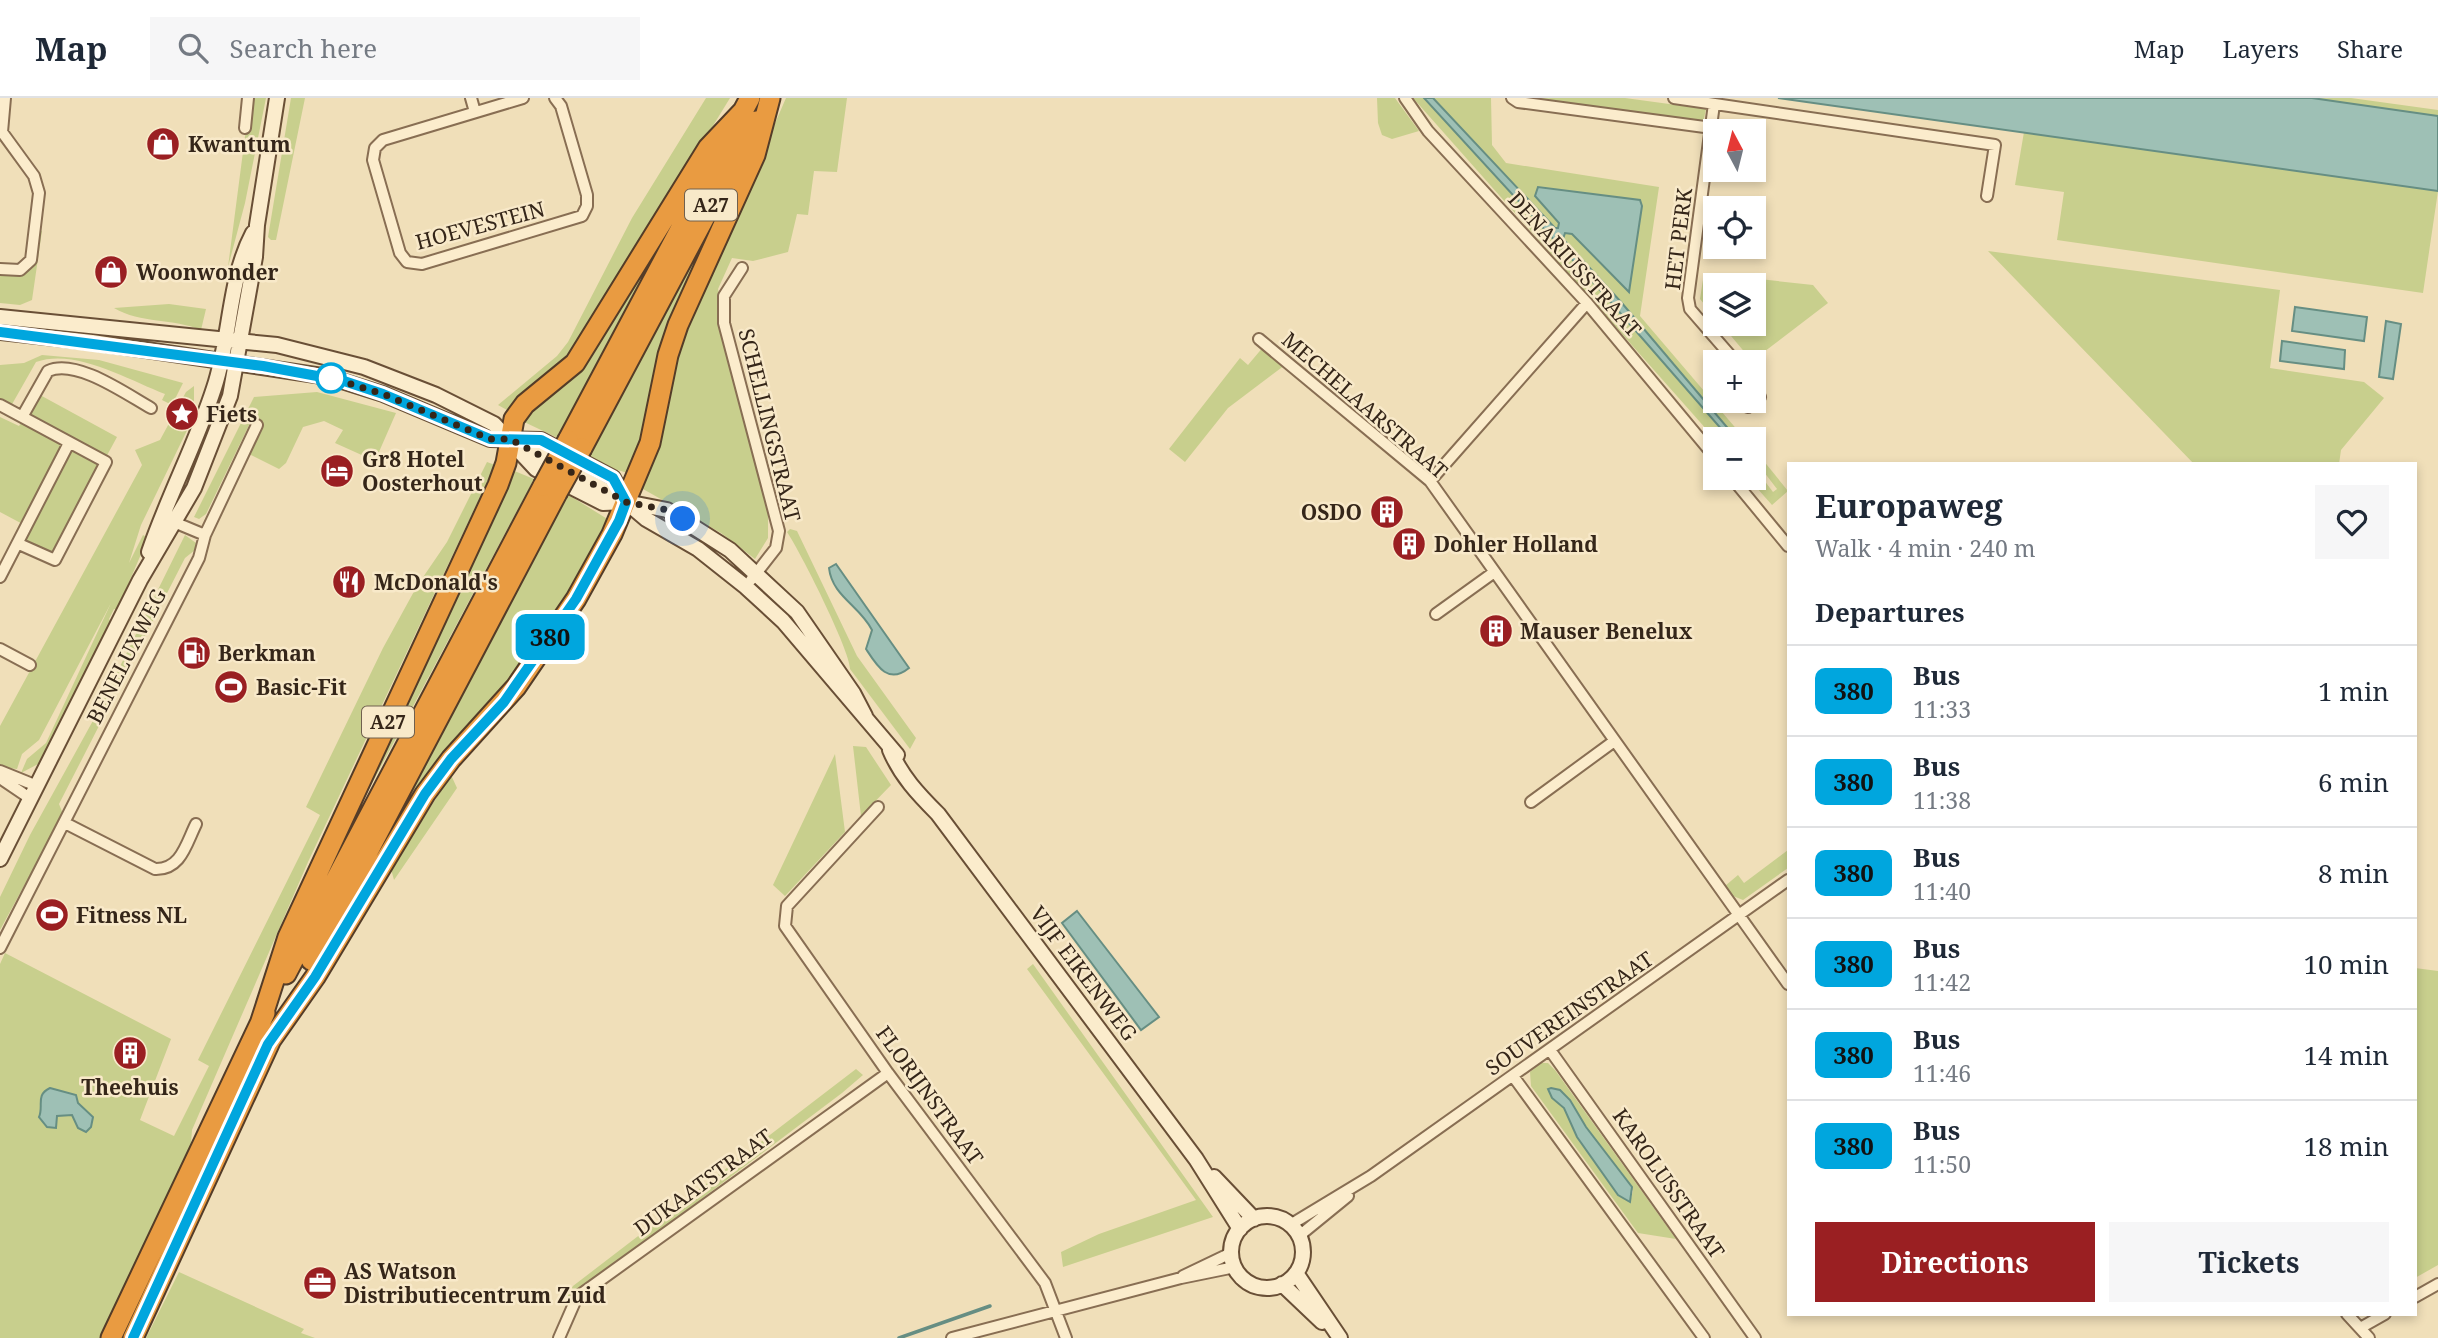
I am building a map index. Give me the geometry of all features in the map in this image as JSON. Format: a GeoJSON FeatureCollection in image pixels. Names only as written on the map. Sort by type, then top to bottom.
{"type":"FeatureCollection","features":[{"type":"Feature","properties":{"kind":"highway","name":"A27"},"geometry":{"type":"LineString","coordinates":[[111,1338],[260,1024],[550,489],[769,98]]}},
{"type":"Feature","properties":{"kind":"highway","name":"A27"},"geometry":{"type":"LineString","coordinates":[[268,1044],[315,977],[425,794],[451,759],[504,702],[576,599],[619,521],[650,443],[668,355],[678,325],[755,155],[769,98]]}},
{"type":"Feature","properties":{"kind":"highway","name":"A27"},"geometry":{"type":"LineString","coordinates":[[575,444],[747,104]]}},
{"type":"Feature","properties":{"kind":"highway","name":"A27"},"geometry":{"type":"LineString","coordinates":[[260,1024],[288,937],[498,485],[506,463],[514,419],[525,404],[575,363],[593,339],[708,148],[747,104]]}},
{"type":"Feature","properties":{"kind":"highway","name":"A27"},"geometry":{"type":"LineString","coordinates":[[132,1338],[268,1044],[550,489]]}},
{"type":"Feature","properties":{"kind":"main road","name":"BENELUXWEG"},"geometry":{"type":"LineString","coordinates":[[169,520],[194,488],[230,396],[236,363],[233,339],[246,245],[257,225],[277,98]]}},
{"type":"Feature","properties":{"kind":"main road"},"geometry":{"type":"LineString","coordinates":[[0,317],[233,339],[335,358],[393,377],[494,424],[510,439],[536,469],[603,503],[626,502],[613,478],[541,440],[510,439],[490,439],[383,394],[349,383],[236,363],[0,332]]}},
{"type":"Feature","properties":{"kind":"main road","name":"BENELUXWEG"},"geometry":{"type":"LineString","coordinates":[[0,859],[169,520],[216,385],[220,361],[233,339]]}},
{"type":"Feature","properties":{"kind":"main road","name":"VIJF EIKENWEG"},"geometry":{"type":"LineString","coordinates":[[626,502],[667,510],[698,527],[757,572],[797,612],[853,693],[865,716]]}},
{"type":"Feature","properties":{"kind":"main road","name":"VIJF EIKENWEG"},"geometry":{"type":"LineString","coordinates":[[626,502],[646,519],[708,556],[783,621],[844,695],[865,716],[890,750],[905,762],[938,814],[1196,1158],[1240,1228]]}},
{"type":"Feature","properties":{"kind":"main road","name":"VIJF EIKENWEG"},"geometry":{"type":"LineString","coordinates":[[1196,1158],[1254,1219]]}},
{"type":"Feature","properties":{"kind":"main road"},"geometry":{"type":"LineString","coordinates":[[1273,1217],[1295,1231],[1303,1255],[1296,1273],[1282,1284],[1255,1286],[1233,1260],[1240,1228],[1254,1219],[1273,1217]]}},
{"type":"Feature","properties":{"kind":"main road"},"geometry":{"type":"LineString","coordinates":[[1296,1273],[1339,1336]]}},
{"type":"Feature","properties":{"kind":"main road"},"geometry":{"type":"LineString","coordinates":[[1282,1284],[1339,1336]]}},
{"type":"Feature","properties":{"kind":"street"},"geometry":{"type":"LineString","coordinates":[[0,269],[20,270],[27,267],[31,260],[39,193],[34,176],[1,132],[5,98]]}},
{"type":"Feature","properties":{"kind":"street"},"geometry":{"type":"LineString","coordinates":[[245,128],[248,98]]}},
{"type":"Feature","properties":{"kind":"street"},"geometry":{"type":"LineString","coordinates":[[471,98],[475,112]]}},
{"type":"Feature","properties":{"kind":"street","name":"HOEVESTEIN"},"geometry":{"type":"LineString","coordinates":[[523,98],[383,140],[375,148],[373,160],[400,253],[407,262],[422,264],[582,216],[587,206],[587,195],[561,106],[555,98]]}},
{"type":"Feature","properties":{"kind":"street","name":"DENARIUSSTRAAT"},"geometry":{"type":"LineString","coordinates":[[1405,98],[1428,131],[1587,303],[1703,443]]}},
{"type":"Feature","properties":{"kind":"street"},"geometry":{"type":"LineString","coordinates":[[1512,98],[1518,102],[1703,127]]}},
{"type":"Feature","properties":{"kind":"street"},"geometry":{"type":"LineString","coordinates":[[1674,98],[1995,145],[1987,196]]}},
{"type":"Feature","properties":{"kind":"street","name":"HET PERK"},"geometry":{"type":"LineString","coordinates":[[1713,119],[1714,104]]}},
{"type":"Feature","properties":{"kind":"street","name":"HET PERK"},"geometry":{"type":"LineString","coordinates":[[1704,182],[1688,298],[1690,309],[1726,350]]}},
{"type":"Feature","properties":{"kind":"street","name":"SCHELLINGSTRAAT"},"geometry":{"type":"LineString","coordinates":[[742,268],[724,296],[724,323],[779,531],[776,548],[746,587]]}},
{"type":"Feature","properties":{"kind":"street"},"geometry":{"type":"LineString","coordinates":[[1430,481],[1587,303]]}},
{"type":"Feature","properties":{"kind":"street","name":"MECHELAARSTRAAT"},"geometry":{"type":"LineString","coordinates":[[1259,339],[1430,481],[1787,983]]}},
{"type":"Feature","properties":{"kind":"street"},"geometry":{"type":"LineString","coordinates":[[22,417],[48,371],[55,368],[85,372],[151,408]]}},
{"type":"Feature","properties":{"kind":"street"},"geometry":{"type":"LineString","coordinates":[[0,405],[106,462],[55,560],[19,544]]}},
{"type":"Feature","properties":{"kind":"street","name":"BENELUXWEG"},"geometry":{"type":"LineString","coordinates":[[0,948],[199,558],[205,535],[257,425]]}},
{"type":"Feature","properties":{"kind":"street"},"geometry":{"type":"LineString","coordinates":[[0,577],[69,443]]}},
{"type":"Feature","properties":{"kind":"street"},"geometry":{"type":"LineString","coordinates":[[1742,490],[1787,545]]}},
{"type":"Feature","properties":{"kind":"street"},"geometry":{"type":"LineString","coordinates":[[169,520],[205,535]]}},
{"type":"Feature","properties":{"kind":"street"},"geometry":{"type":"LineString","coordinates":[[1436,614],[1493,573]]}},
{"type":"Feature","properties":{"kind":"street"},"geometry":{"type":"LineString","coordinates":[[0,649],[30,665]]}},
{"type":"Feature","properties":{"kind":"street"},"geometry":{"type":"LineString","coordinates":[[1531,802],[1614,742]]}},
{"type":"Feature","properties":{"kind":"street"},"geometry":{"type":"LineString","coordinates":[[0,771],[34,792]]}},
{"type":"Feature","properties":{"kind":"street"},"geometry":{"type":"LineString","coordinates":[[0,778],[34,792]]}},
{"type":"Feature","properties":{"kind":"street","name":"FLORIJNSTRAAT"},"geometry":{"type":"LineString","coordinates":[[878,807],[787,906],[785,926],[888,1073],[1045,1283],[1066,1338]]}},
{"type":"Feature","properties":{"kind":"street"},"geometry":{"type":"LineString","coordinates":[[65,823],[155,869],[167,870],[177,862],[196,824]]}},
{"type":"Feature","properties":{"kind":"street","name":"SOUVEREINSTRAAT"},"geometry":{"type":"LineString","coordinates":[[1295,1231],[1787,881]]}},
{"type":"Feature","properties":{"kind":"street","name":"KAROLUSSTRAAT"},"geometry":{"type":"LineString","coordinates":[[1550,1050],[1755,1338]]}},
{"type":"Feature","properties":{"kind":"street","name":"DUKAATSTRAAT"},"geometry":{"type":"LineString","coordinates":[[559,1338],[577,1297],[888,1073]]}},
{"type":"Feature","properties":{"kind":"street"},"geometry":{"type":"LineString","coordinates":[[1513,1076],[1704,1338]]}},
{"type":"Feature","properties":{"kind":"street"},"geometry":{"type":"LineString","coordinates":[[952,1338],[1181,1278],[1233,1260]]}},
{"type":"Feature","properties":{"kind":"street"},"geometry":{"type":"LineString","coordinates":[[2417,1296],[2438,1284]]}},
{"type":"Feature","properties":{"kind":"street"},"geometry":{"type":"LineString","coordinates":[[2349,1316],[2362,1327],[2369,1338]]}},
{"type":"Feature","properties":{"kind":"street"},"geometry":{"type":"LineString","coordinates":[[2362,1327],[2381,1316]]}},
{"type":"Feature","properties":{"kind":"green space"},"geometry":{"type":"Polygon","coordinates":[[[250,98],[266,98],[245,203],[228,267],[250,98]]]}},
{"type":"Feature","properties":{"kind":"green space"},"geometry":{"type":"Polygon","coordinates":[[[291,98],[305,98],[276,240],[271,240],[268,237],[291,98]]]}},
{"type":"Feature","properties":{"kind":"green space"},"geometry":{"type":"Polygon","coordinates":[[[706,98],[730,98],[572,356],[507,410],[498,405],[557,356],[568,342],[632,218],[706,98]]]}},
{"type":"Feature","properties":{"kind":"green space"},"geometry":{"type":"Polygon","coordinates":[[[786,98],[847,98],[837,172],[814,171],[808,215],[797,214],[788,252],[753,261],[732,258],[718,289],[768,511],[768,538],[755,559],[721,533],[643,489],[641,484],[669,367],[786,98]]]}},
{"type":"Feature","properties":{"kind":"green space"},"geometry":{"type":"Polygon","coordinates":[[[1377,98],[1395,98],[1419,131],[1392,139],[1382,135],[1378,123],[1377,98]]]}},
{"type":"Feature","properties":{"kind":"green space"},"geometry":{"type":"Polygon","coordinates":[[[1413,98],[1424,98],[1601,291],[1703,408],[1703,413],[1707,413],[1720,427],[1704,427],[1413,98]]]}},
{"type":"Feature","properties":{"kind":"green space"},"geometry":{"type":"Polygon","coordinates":[[[1433,98],[1491,98],[1492,145],[1506,163],[1659,187],[1640,316],[1703,390],[1703,399],[1621,302],[1563,239],[1565,233],[1572,234],[1629,291],[1642,203],[1535,196],[1559,223],[1558,228],[1555,228],[1433,98]]]}},
{"type":"Feature","properties":{"kind":"green space"},"geometry":{"type":"Polygon","coordinates":[[[1530,98],[1625,98],[1706,109],[1703,123],[1530,98]]]}},
{"type":"Feature","properties":{"kind":"green space"},"geometry":{"type":"Polygon","coordinates":[[[2312,98],[2351,98],[2438,110],[2438,116],[2312,98]]]}},
{"type":"Feature","properties":{"kind":"green space"},"geometry":{"type":"Polygon","coordinates":[[[2024,132],[2438,191],[2423,293],[2057,240],[2064,192],[2015,185],[2024,132]]]}},
{"type":"Feature","properties":{"kind":"green space"},"geometry":{"type":"Polygon","coordinates":[[[743,166],[634,475],[611,468],[588,456],[743,166]]]}},
{"type":"Feature","properties":{"kind":"green space"},"geometry":{"type":"Polygon","coordinates":[[[692,187],[560,439],[520,420],[534,403],[692,187]]]}},
{"type":"Feature","properties":{"kind":"green space"},"geometry":{"type":"Polygon","coordinates":[[[39,230],[42,231],[32,300],[20,305],[0,303],[0,272],[23,272],[34,265],[39,230]]]}},
{"type":"Feature","properties":{"kind":"green space"},"geometry":{"type":"Polygon","coordinates":[[[1988,251],[2280,290],[2270,368],[2364,382],[2384,398],[2341,450],[2339,462],[2192,462],[1988,251]]]}},
{"type":"Feature","properties":{"kind":"green space"},"geometry":{"type":"Polygon","coordinates":[[[1703,280],[1703,303],[1700,299],[1703,280]]]}},
{"type":"Feature","properties":{"kind":"green space"},"geometry":{"type":"Polygon","coordinates":[[[1766,280],[1813,285],[1828,303],[1766,350],[1743,350],[1731,336],[1766,336],[1766,280]]]}},
{"type":"Feature","properties":{"kind":"green space"},"geometry":{"type":"Polygon","coordinates":[[[169,304],[206,309],[201,330],[146,319],[114,308],[169,304]]]}},
{"type":"Feature","properties":{"kind":"green space"},"geometry":{"type":"Polygon","coordinates":[[[1264,346],[1285,365],[1228,408],[1185,462],[1169,449],[1240,358],[1248,365],[1264,346]]]}},
{"type":"Feature","properties":{"kind":"green space"},"geometry":{"type":"Polygon","coordinates":[[[42,355],[99,360],[183,383],[172,405],[162,400],[165,394],[102,368],[85,362],[52,359],[36,362],[11,406],[0,400],[0,365],[24,363],[42,355]]]}},
{"type":"Feature","properties":{"kind":"green space"},"geometry":{"type":"Polygon","coordinates":[[[194,386],[194,416],[141,525],[129,563],[143,535],[148,538],[117,610],[114,609],[109,619],[111,621],[40,763],[21,773],[27,759],[46,743],[111,603],[39,740],[22,754],[17,769],[0,767],[0,726],[142,465],[135,450],[160,440],[186,392],[194,386]]]}},
{"type":"Feature","properties":{"kind":"green space"},"geometry":{"type":"Polygon","coordinates":[[[317,392],[396,413],[375,461],[335,443],[343,430],[324,421],[303,427],[286,463],[279,469],[247,453],[262,425],[252,419],[206,514],[199,519],[194,517],[254,397],[317,392]]]}},
{"type":"Feature","properties":{"kind":"green space"},"geometry":{"type":"Polygon","coordinates":[[[40,395],[117,437],[54,553],[42,552],[24,541],[30,528],[0,512],[0,417],[19,426],[40,395]]]}},
{"type":"Feature","properties":{"kind":"green space"},"geometry":{"type":"Polygon","coordinates":[[[1715,413],[1723,413],[1735,427],[1727,427],[1715,413]]]}},
{"type":"Feature","properties":{"kind":"green space"},"geometry":{"type":"Polygon","coordinates":[[[487,462],[495,465],[308,862],[192,1130],[191,1143],[102,1338],[0,1338],[0,964],[5,953],[171,1039],[140,1120],[174,1136],[209,1066],[198,1060],[320,815],[306,807],[383,648],[417,586],[447,542],[487,462]],[[49,1088],[40,1117],[47,1127],[57,1116],[78,1103],[77,1097],[49,1088]]]}},
{"type":"Feature","properties":{"kind":"green space"},"geometry":{"type":"Polygon","coordinates":[[[1766,464],[1787,492],[1772,505],[1759,490],[1766,490],[1766,483],[1773,492],[1777,489],[1766,475],[1766,464]]]}},
{"type":"Feature","properties":{"kind":"green space"},"geometry":{"type":"Polygon","coordinates":[[[512,470],[534,479],[353,819],[512,470]]]}},
{"type":"Feature","properties":{"kind":"green space"},"geometry":{"type":"Polygon","coordinates":[[[567,494],[609,520],[583,569],[491,710],[356,890],[567,494]]]}},
{"type":"Feature","properties":{"kind":"green space"},"geometry":{"type":"Polygon","coordinates":[[[790,529],[797,531],[857,656],[916,738],[910,749],[850,669],[834,623],[787,532],[790,529]]]}},
{"type":"Feature","properties":{"kind":"green space"},"geometry":{"type":"Polygon","coordinates":[[[185,535],[196,543],[195,550],[185,558],[59,804],[63,814],[0,930],[0,897],[30,835],[95,717],[185,535]]]}},
{"type":"Feature","properties":{"kind":"green space"},"geometry":{"type":"Polygon","coordinates":[[[853,746],[866,747],[891,785],[861,816],[853,746]]]}},
{"type":"Feature","properties":{"kind":"green space"},"geometry":{"type":"Polygon","coordinates":[[[835,754],[845,832],[785,896],[773,885],[835,754]]]}},
{"type":"Feature","properties":{"kind":"green space"},"geometry":{"type":"Polygon","coordinates":[[[451,775],[457,788],[394,880],[391,869],[451,775]]]}},
{"type":"Feature","properties":{"kind":"green space"},"geometry":{"type":"Polygon","coordinates":[[[1787,851],[1787,869],[1743,900],[1733,896],[1725,886],[1738,875],[1744,883],[1787,851]]]}},
{"type":"Feature","properties":{"kind":"green space"},"geometry":{"type":"Polygon","coordinates":[[[1033,964],[1213,1217],[1063,1267],[1061,1252],[1099,1234],[1196,1200],[1027,969],[1033,964]]]}},
{"type":"Feature","properties":{"kind":"green space"},"geometry":{"type":"Polygon","coordinates":[[[2417,968],[2438,971],[2438,1265],[2417,1277],[2417,968]]]}},
{"type":"Feature","properties":{"kind":"green space"},"geometry":{"type":"Polygon","coordinates":[[[1541,1063],[1548,1063],[1555,1070],[1676,1239],[1638,1233],[1531,1086],[1530,1072],[1541,1063]],[[1556,1090],[1550,1091],[1550,1095],[1564,1108],[1577,1137],[1618,1195],[1630,1202],[1633,1191],[1566,1098],[1556,1090]]]}},
{"type":"Feature","properties":{"kind":"green space"},"geometry":{"type":"Polygon","coordinates":[[[856,1069],[863,1075],[842,1093],[563,1303],[573,1286],[856,1069]]]}},
{"type":"Feature","properties":{"kind":"green space"},"geometry":{"type":"Polygon","coordinates":[[[179,1272],[304,1329],[301,1333],[315,1338],[146,1338],[179,1272]]]}},
{"type":"Feature","properties":{"kind":"water"},"geometry":{"type":"Polygon","coordinates":[[[1424,98],[1433,98],[1555,228],[1558,228],[1559,223],[1535,196],[1538,187],[1640,200],[1642,206],[1629,292],[1572,234],[1565,233],[1563,239],[1621,302],[1703,399],[1703,408],[1601,291],[1424,98]]]}},
{"type":"Feature","properties":{"kind":"water"},"geometry":{"type":"Polygon","coordinates":[[[1778,98],[2312,98],[2438,116],[2438,191],[1778,98]]]}},
{"type":"Feature","properties":{"kind":"water"},"geometry":{"type":"Polygon","coordinates":[[[2295,307],[2367,317],[2364,341],[2292,331],[2295,307]]]}},
{"type":"Feature","properties":{"kind":"water"},"geometry":{"type":"Polygon","coordinates":[[[2386,321],[2401,324],[2393,379],[2379,377],[2386,321]]]}},
{"type":"Feature","properties":{"kind":"water"},"geometry":{"type":"Polygon","coordinates":[[[2282,341],[2345,350],[2344,369],[2280,361],[2282,341]]]}},
{"type":"Feature","properties":{"kind":"water"},"geometry":{"type":"Polygon","coordinates":[[[1707,413],[1715,413],[1727,427],[1720,427],[1707,413]]]}},
{"type":"Feature","properties":{"kind":"water"},"geometry":{"type":"Polygon","coordinates":[[[836,564],[909,668],[902,673],[895,675],[884,671],[866,649],[872,630],[835,586],[829,568],[836,564]]]}},
{"type":"Feature","properties":{"kind":"water"},"geometry":{"type":"Polygon","coordinates":[[[1077,911],[1159,1017],[1141,1030],[1062,923],[1077,911]]]}},
{"type":"Feature","properties":{"kind":"water"},"geometry":{"type":"Polygon","coordinates":[[[50,1088],[76,1095],[78,1103],[93,1117],[91,1127],[86,1132],[78,1128],[72,1115],[57,1116],[56,1128],[47,1127],[39,1117],[41,1097],[50,1088]]]}},
{"type":"Feature","properties":{"kind":"water"},"geometry":{"type":"Polygon","coordinates":[[[1548,1089],[1560,1090],[1570,1100],[1586,1127],[1632,1187],[1630,1202],[1618,1195],[1577,1137],[1564,1108],[1552,1098],[1548,1089]]]}},
{"type":"Feature","properties":{"kind":"waterway"},"geometry":{"type":"LineString","coordinates":[[899,1338],[990,1306]]}},
{"type":"Feature","properties":{"kind":"bus line","name":"380"},"geometry":{"type":"LineString","coordinates":[[0,332],[263,366],[344,381],[383,394],[490,439],[541,440],[613,478],[626,502],[619,521],[576,599],[516,687],[473,738],[451,759],[425,794],[315,977],[268,1044],[133,1338]]}},
{"type":"Feature","properties":{"kind":"place","name":"Kwantum"},"geometry":{"type":"Point","coordinates":[163,144]}},
{"type":"Feature","properties":{"kind":"place","name":"Woonwonder"},"geometry":{"type":"Point","coordinates":[111,272]}},
{"type":"Feature","properties":{"kind":"place","name":"Fiets"},"geometry":{"type":"Point","coordinates":[182,414]}},
{"type":"Feature","properties":{"kind":"place","name":"Gr8 Hotel Oosterhout"},"geometry":{"type":"Point","coordinates":[337,471]}},
{"type":"Feature","properties":{"kind":"place","name":"OSDO"},"geometry":{"type":"Point","coordinates":[1387,512]}},
{"type":"Feature","properties":{"kind":"place","name":"Dohler Holland"},"geometry":{"type":"Point","coordinates":[1409,544]}},
{"type":"Feature","properties":{"kind":"place","name":"McDonald's"},"geometry":{"type":"Point","coordinates":[349,582]}},
{"type":"Feature","properties":{"kind":"place","name":"Mauser Benelux"},"geometry":{"type":"Point","coordinates":[1496,631]}},
{"type":"Feature","properties":{"kind":"place","name":"Berkman"},"geometry":{"type":"Point","coordinates":[194,653]}},
{"type":"Feature","properties":{"kind":"place","name":"Basic-Fit"},"geometry":{"type":"Point","coordinates":[231,687]}},
{"type":"Feature","properties":{"kind":"place","name":"Fitness NL"},"geometry":{"type":"Point","coordinates":[52,915]}},
{"type":"Feature","properties":{"kind":"place","name":"Theehuis"},"geometry":{"type":"Point","coordinates":[130,1053]}},
{"type":"Feature","properties":{"kind":"place","name":"AS Watson Distributiecentrum Zuid"},"geometry":{"type":"Point","coordinates":[320,1283]}},
{"type":"Feature","properties":{"kind":"route"},"geometry":{"type":"LineString","coordinates":[[331,378],[329,377],[383,394],[490,439],[510,439],[626,502],[667,510],[683,519]]}}]}
